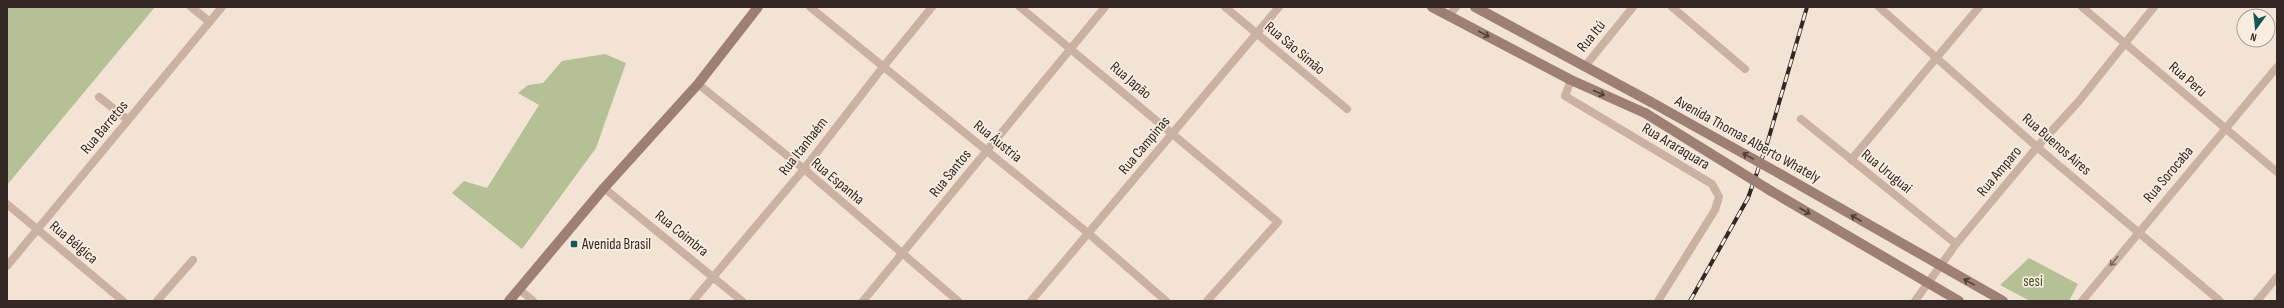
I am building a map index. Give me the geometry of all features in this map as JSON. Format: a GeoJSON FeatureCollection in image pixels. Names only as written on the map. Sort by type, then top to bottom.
{"type":"FeatureCollection","features":[{"type":"Feature","properties":{"kind":"main road"},"geometry":{"type":"LineString","coordinates":[[509,301],[604,188],[698,84],[758,7]]}},
{"type":"Feature","properties":{"kind":"main road","name":"Avenida Thomas Alberto Whately"},"geometry":{"type":"LineString","coordinates":[[1432,7],[1571,80],[1645,113],[1771,191],[1959,301]]}},
{"type":"Feature","properties":{"kind":"main road","name":"Avenida Thomas Alberto Whately"},"geometry":{"type":"LineString","coordinates":[[1475,7],[1586,65],[2003,301]]}},
{"type":"Feature","properties":{"kind":"street"},"geometry":{"type":"LineString","coordinates":[[191,7],[210,22]]}},
{"type":"Feature","properties":{"kind":"street","name":"Rua Barretos"},"geometry":{"type":"LineString","coordinates":[[7,266],[222,7]]}},
{"type":"Feature","properties":{"kind":"street","name":"Rua Áustria"},"geometry":{"type":"LineString","coordinates":[[810,7],[1088,233],[1166,301]]}},
{"type":"Feature","properties":{"kind":"street","name":"Rua Itanhaém"},"geometry":{"type":"LineString","coordinates":[[693,301],[804,169],[883,67],[932,7]]}},
{"type":"Feature","properties":{"kind":"street","name":"Rua Japão"},"geometry":{"type":"LineString","coordinates":[[1020,7],[1278,222],[1208,301]]}},
{"type":"Feature","properties":{"kind":"street","name":"Rua Santos"},"geometry":{"type":"LineString","coordinates":[[863,301],[1104,7]]}},
{"type":"Feature","properties":{"kind":"street","name":"Rua São Simão"},"geometry":{"type":"LineString","coordinates":[[1225,7],[1347,109]]}},
{"type":"Feature","properties":{"kind":"street","name":"Rua Campinas"},"geometry":{"type":"LineString","coordinates":[[1031,301],[1279,7]]}},
{"type":"Feature","properties":{"kind":"street"},"geometry":{"type":"LineString","coordinates":[[1449,16],[1456,7]]}},
{"type":"Feature","properties":{"kind":"street","name":"Rua Itú"},"geometry":{"type":"LineString","coordinates":[[1586,65],[1634,7]]}},
{"type":"Feature","properties":{"kind":"street"},"geometry":{"type":"LineString","coordinates":[[1672,7],[1745,69]]}},
{"type":"Feature","properties":{"kind":"street","name":"Rua Buenos Aires"},"geometry":{"type":"LineString","coordinates":[[1878,7],[2220,301]]}},
{"type":"Feature","properties":{"kind":"street"},"geometry":{"type":"LineString","coordinates":[[1851,160],[1979,7]]}},
{"type":"Feature","properties":{"kind":"street","name":"Rua Peru"},"geometry":{"type":"LineString","coordinates":[[2082,7],[2224,129],[2277,172]]}},
{"type":"Feature","properties":{"kind":"street","name":"Rua Amparo"},"geometry":{"type":"LineString","coordinates":[[1915,301],[1929,284],[1956,244],[2038,146],[2079,101],[2154,7]]}},
{"type":"Feature","properties":{"kind":"street","name":"Rua Sorocaba"},"geometry":{"type":"LineString","coordinates":[[2082,301],[2138,231],[2277,67]]}},
{"type":"Feature","properties":{"kind":"street","name":"Rua Araraquara"},"geometry":{"type":"LineString","coordinates":[[1571,80],[1565,96],[1712,184],[1720,197],[1715,210],[1658,301]]}},
{"type":"Feature","properties":{"kind":"street","name":"Rua Espanha"},"geometry":{"type":"LineString","coordinates":[[698,84],[804,169],[958,301]]}},
{"type":"Feature","properties":{"kind":"street"},"geometry":{"type":"LineString","coordinates":[[99,97],[128,120]]}},
{"type":"Feature","properties":{"kind":"street","name":"Rua Uruguai"},"geometry":{"type":"LineString","coordinates":[[1801,119],[1956,244]]}},
{"type":"Feature","properties":{"kind":"street","name":"Rua Coimbra"},"geometry":{"type":"LineString","coordinates":[[604,188],[714,276],[742,301]]}},
{"type":"Feature","properties":{"kind":"street","name":"Rua Bélgica"},"geometry":{"type":"LineString","coordinates":[[7,204],[123,301]]}},
{"type":"Feature","properties":{"kind":"street"},"geometry":{"type":"LineString","coordinates":[[157,301],[193,260]]}},
{"type":"Feature","properties":{"kind":"street"},"geometry":{"type":"LineString","coordinates":[[2257,301],[2277,277]]}},
{"type":"Feature","properties":{"kind":"street"},"geometry":{"type":"LineString","coordinates":[[519,289],[533,301]]}},
{"type":"Feature","properties":{"kind":"green space"},"geometry":{"type":"Polygon","coordinates":[[[7,7],[155,7],[7,185],[7,7]]]}},
{"type":"Feature","properties":{"kind":"green space"},"geometry":{"type":"Polygon","coordinates":[[[605,54],[626,63],[596,148],[522,249],[452,193],[464,181],[487,188],[539,105],[518,93],[528,85],[543,83],[562,61],[605,54]]]}},
{"type":"Feature","properties":{"kind":"green space","name":"sesi"},"geometry":{"type":"Polygon","coordinates":[[[2029,258],[2078,284],[2069,301],[2030,301],[2000,285],[2029,258]]]}},
{"type":"Feature","properties":{"kind":"railway"},"geometry":{"type":"LineString","coordinates":[[1690,301],[1748,198],[1767,144],[1807,7]]}},
{"type":"Feature","properties":{"kind":"place","name":"Avenida Brasil"},"geometry":{"type":"Point","coordinates":[574,244]}}]}
